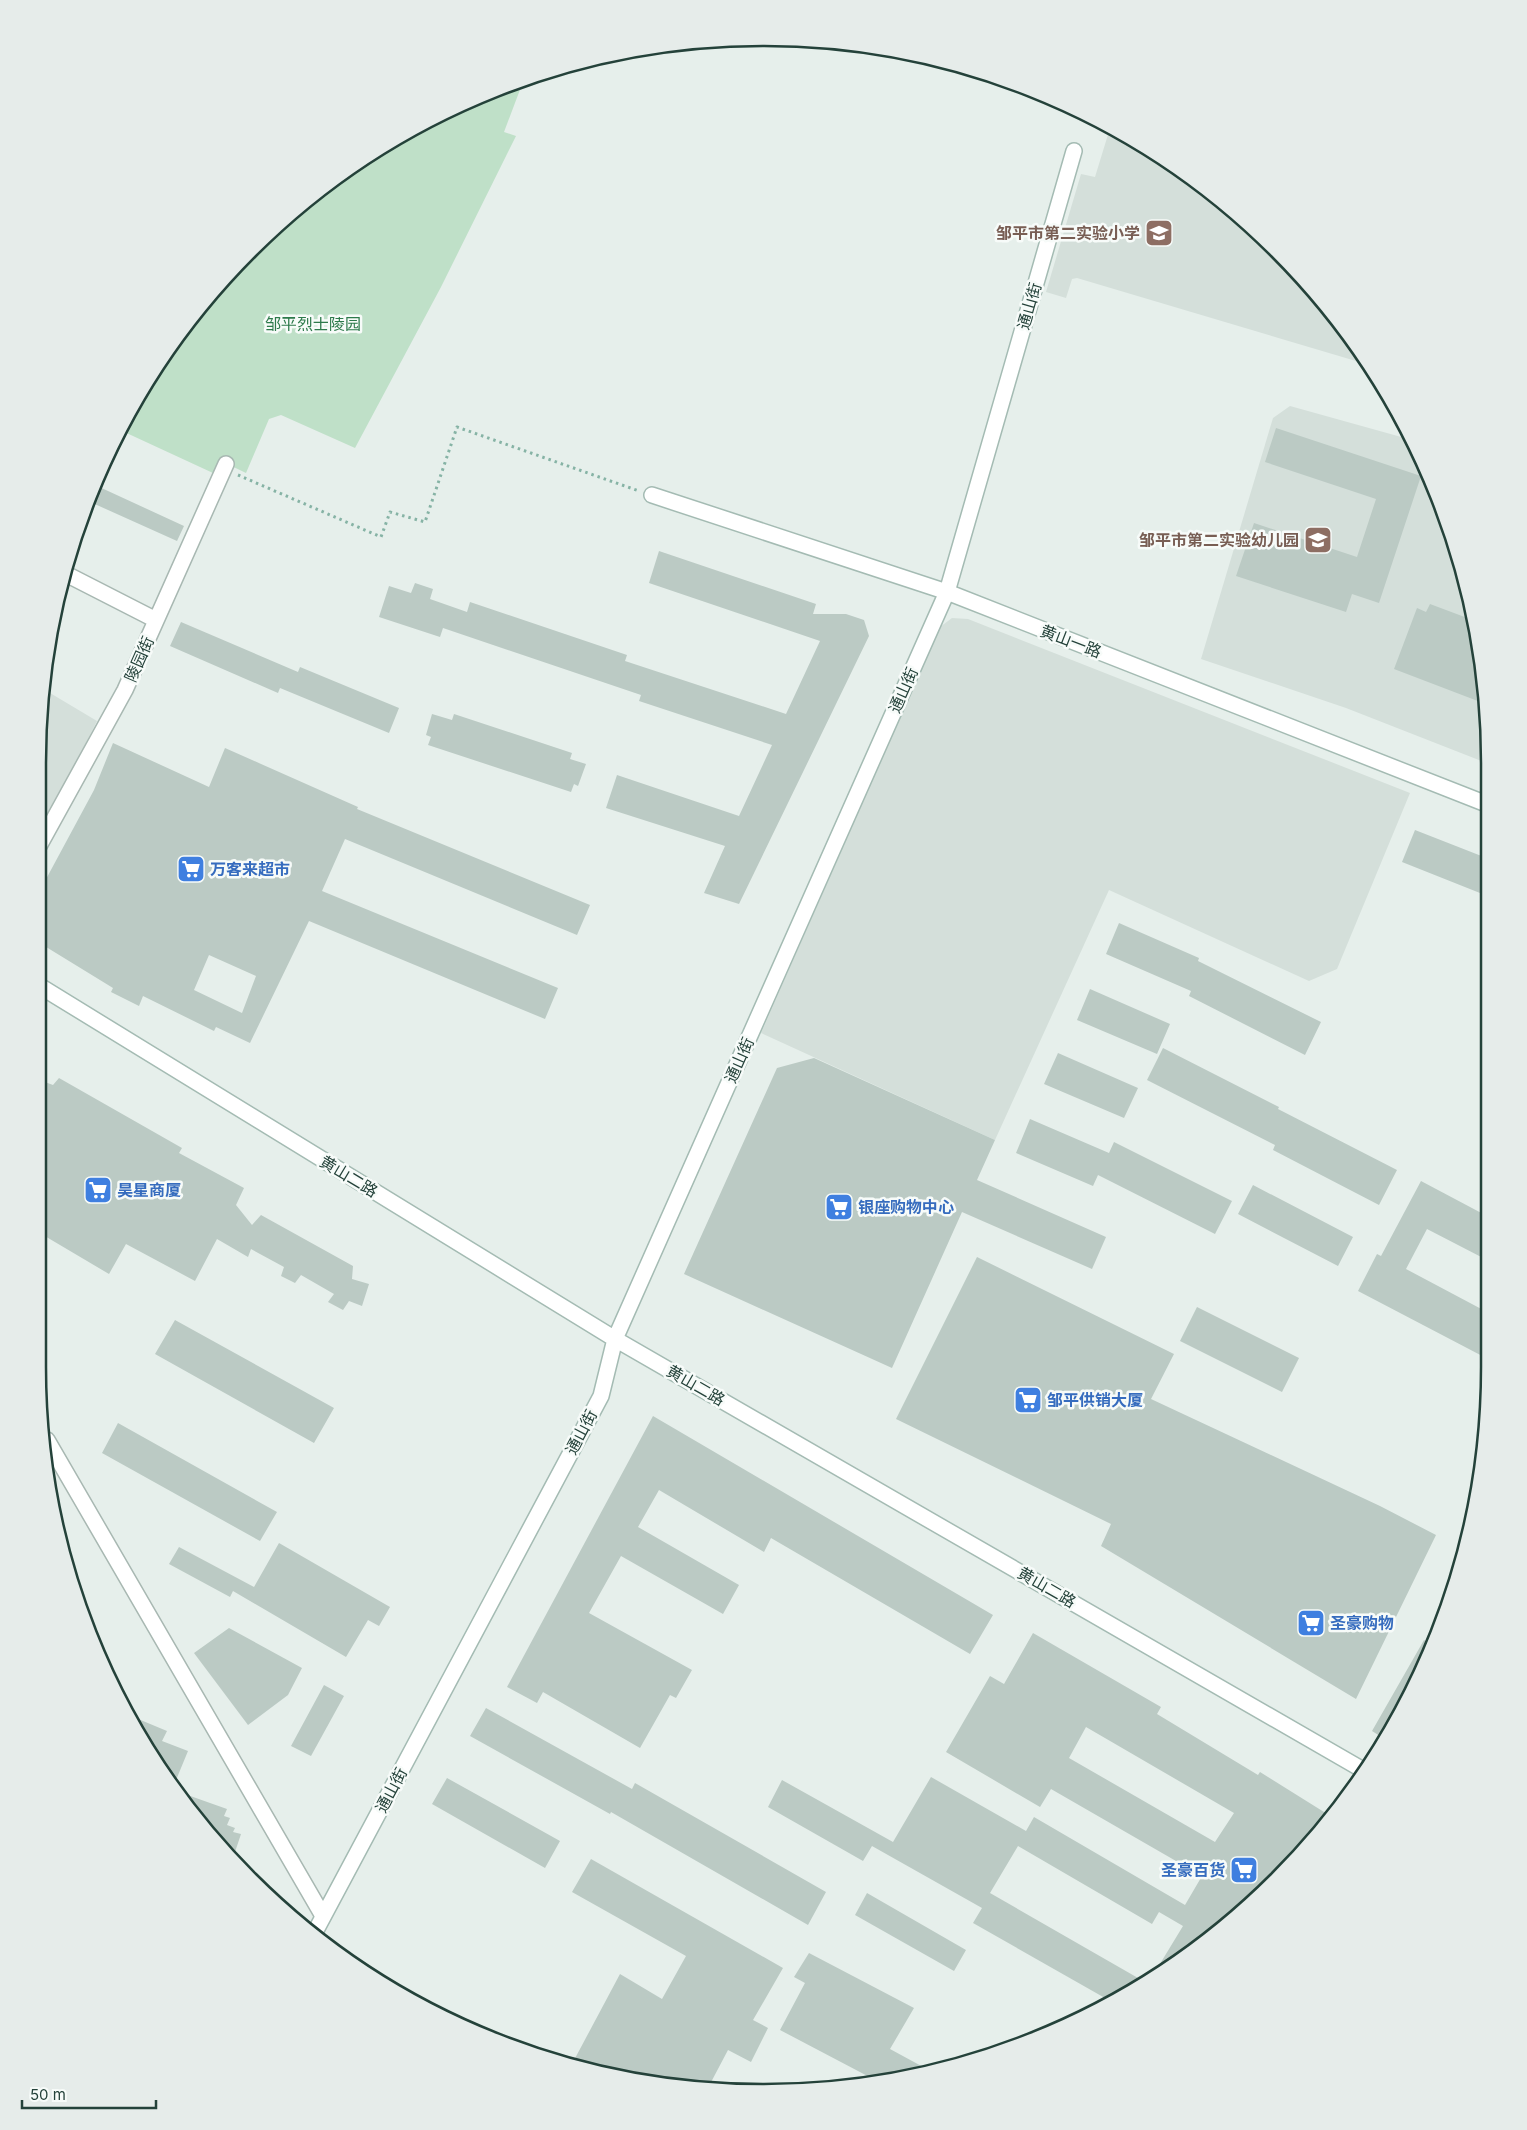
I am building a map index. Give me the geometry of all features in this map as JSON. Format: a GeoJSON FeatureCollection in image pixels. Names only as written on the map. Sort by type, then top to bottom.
{"type":"FeatureCollection","features":[{"type":"Feature","properties":{"kind":"street","name":"通山街"},"geometry":{"type":"LineString","coordinates":[[317,1927],[601,1396],[615,1339],[947,592],[1074,151]]}},
{"type":"Feature","properties":{"kind":"street","name":"陵园街"},"geometry":{"type":"LineString","coordinates":[[46,833],[125,690],[225,466]]}},
{"type":"Feature","properties":{"kind":"street","name":"黄山一路"},"geometry":{"type":"LineString","coordinates":[[652,495],[947,592],[1481,802]]}},
{"type":"Feature","properties":{"kind":"street"},"geometry":{"type":"LineString","coordinates":[[71,577],[156,620]]}},
{"type":"Feature","properties":{"kind":"street","name":"黄山二路"},"geometry":{"type":"LineString","coordinates":[[46,990],[615,1339],[1359,1767]]}},
{"type":"Feature","properties":{"kind":"street"},"geometry":{"type":"LineString","coordinates":[[51,1447],[323,1916]]}},
{"type":"Feature","properties":{"kind":"path"},"geometry":{"type":"LineString","coordinates":[[225,466],[381,537],[390,512],[425,522],[458,427],[652,495]]}},
{"type":"Feature","properties":{"kind":"shaded area","name":"邹平市第二实验小学"},"geometry":{"type":"Polygon","coordinates":[[[1108,134],[1162,167],[1200,194],[1271,256],[1333,327],[1357,361],[1077,278],[1072,279],[1066,298],[1046,292],[1081,174],[1095,177],[1108,134]]]}},
{"type":"Feature","properties":{"kind":"shaded area","name":"邹平市第二实验幼儿园"},"geometry":{"type":"Polygon","coordinates":[[[1290,406],[1402,437],[1426,489],[1443,533],[1456,578],[1475,670],[1481,761],[1346,708],[1201,659],[1273,418],[1290,406]]]}},
{"type":"Feature","properties":{"kind":"shaded area"},"geometry":{"type":"Polygon","coordinates":[[[952,618],[968,619],[1410,793],[1337,969],[1309,981],[1109,890],[995,1140],[761,1033],[940,627],[952,618]]]}},
{"type":"Feature","properties":{"kind":"shaded area"},"geometry":{"type":"Polygon","coordinates":[[[50,693],[97,721],[46,815],[46,764],[50,693]]]}},
{"type":"Feature","properties":{"kind":"green space","name":"邹平烈士陵园"},"geometry":{"type":"Polygon","coordinates":[[[520,89],[504,132],[516,136],[441,287],[355,448],[281,415],[269,419],[246,473],[219,460],[213,473],[127,433],[167,365],[194,327],[256,256],[327,194],[405,142],[446,120],[520,89]]]}},
{"type":"Feature","properties":{"kind":"building"},"geometry":{"type":"Polygon","coordinates":[[[1276,428],[1420,476],[1379,603],[1352,594],[1346,612],[1236,576],[1254,523],[1357,557],[1376,499],[1265,462],[1276,428]]]}},
{"type":"Feature","properties":{"kind":"building"},"geometry":{"type":"Polygon","coordinates":[[[101,488],[184,526],[177,541],[95,504],[101,488]]]}},
{"type":"Feature","properties":{"kind":"building"},"geometry":{"type":"Polygon","coordinates":[[[659,551],[816,604],[813,614],[846,614],[864,620],[869,636],[739,904],[704,893],[725,846],[606,808],[617,775],[739,816],[772,745],[639,701],[641,695],[443,628],[440,637],[379,617],[389,586],[411,593],[415,583],[433,589],[430,599],[467,612],[470,602],[627,655],[625,661],[786,714],[820,641],[649,583],[659,551]]]}},
{"type":"Feature","properties":{"kind":"building"},"geometry":{"type":"Polygon","coordinates":[[[1430,604],[1465,617],[1475,670],[1478,701],[1394,669],[1417,608],[1426,612],[1430,604]]]}},
{"type":"Feature","properties":{"kind":"building"},"geometry":{"type":"Polygon","coordinates":[[[181,622],[298,672],[300,667],[399,708],[389,733],[280,688],[278,693],[170,646],[181,622]]]}},
{"type":"Feature","properties":{"kind":"building"},"geometry":{"type":"Polygon","coordinates":[[[432,714],[452,720],[454,714],[572,753],[570,759],[586,764],[578,786],[574,784],[571,792],[428,745],[431,737],[426,735],[432,714]]]}},
{"type":"Feature","properties":{"kind":"building","name":"万客来超市"},"geometry":{"type":"Polygon","coordinates":[[[113,743],[209,787],[225,748],[358,807],[357,809],[590,905],[577,935],[345,839],[322,891],[558,988],[545,1019],[309,921],[250,1043],[216,1027],[214,1031],[143,996],[139,1006],[111,992],[113,988],[46,947],[46,879],[94,790],[113,743]],[[209,955],[194,990],[242,1013],[256,976],[209,955]]]}},
{"type":"Feature","properties":{"kind":"building"},"geometry":{"type":"Polygon","coordinates":[[[1415,830],[1481,856],[1481,893],[1402,862],[1415,830]]]}},
{"type":"Feature","properties":{"kind":"building"},"geometry":{"type":"Polygon","coordinates":[[[1119,923],[1199,958],[1198,961],[1321,1022],[1305,1055],[1189,996],[1191,991],[1106,954],[1119,923]]]}},
{"type":"Feature","properties":{"kind":"building"},"geometry":{"type":"Polygon","coordinates":[[[1090,989],[1170,1024],[1157,1054],[1077,1020],[1090,989]]]}},
{"type":"Feature","properties":{"kind":"building"},"geometry":{"type":"Polygon","coordinates":[[[1163,1048],[1397,1170],[1379,1205],[1273,1150],[1275,1145],[1147,1080],[1163,1048]]]}},
{"type":"Feature","properties":{"kind":"building"},"geometry":{"type":"Polygon","coordinates":[[[1058,1053],[1138,1088],[1124,1118],[1044,1084],[1058,1053]]]}},
{"type":"Feature","properties":{"kind":"building","name":"银座购物中心"},"geometry":{"type":"Polygon","coordinates":[[[814,1058],[995,1140],[977,1180],[1106,1237],[1092,1269],[962,1212],[892,1368],[684,1274],[777,1068],[814,1058]]]}},
{"type":"Feature","properties":{"kind":"building"},"geometry":{"type":"Polygon","coordinates":[[[59,1078],[182,1148],[179,1153],[244,1188],[236,1205],[252,1225],[261,1215],[353,1266],[352,1279],[369,1284],[362,1306],[349,1301],[343,1310],[328,1302],[334,1294],[301,1275],[295,1283],[281,1276],[284,1267],[251,1249],[248,1257],[217,1239],[195,1281],[126,1244],[109,1274],[46,1237],[46,1082],[53,1085],[59,1078]]]}},
{"type":"Feature","properties":{"kind":"building"},"geometry":{"type":"Polygon","coordinates":[[[1030,1119],[1109,1153],[1114,1142],[1232,1201],[1215,1234],[1098,1175],[1093,1186],[1016,1153],[1030,1119]]]}},
{"type":"Feature","properties":{"kind":"building"},"geometry":{"type":"Polygon","coordinates":[[[1421,1181],[1481,1213],[1481,1257],[1427,1229],[1406,1269],[1481,1309],[1481,1355],[1358,1291],[1377,1254],[1381,1256],[1421,1181]]]}},
{"type":"Feature","properties":{"kind":"building"},"geometry":{"type":"Polygon","coordinates":[[[1253,1185],[1353,1237],[1338,1266],[1238,1214],[1253,1185]]]}},
{"type":"Feature","properties":{"kind":"building"},"geometry":{"type":"Polygon","coordinates":[[[977,1257],[1174,1354],[1151,1399],[1380,1506],[1436,1535],[1356,1699],[1101,1546],[1111,1524],[896,1419],[977,1257]]]}},
{"type":"Feature","properties":{"kind":"building"},"geometry":{"type":"Polygon","coordinates":[[[1197,1307],[1299,1358],[1282,1392],[1180,1341],[1197,1307]]]}},
{"type":"Feature","properties":{"kind":"building"},"geometry":{"type":"Polygon","coordinates":[[[175,1320],[334,1408],[314,1443],[155,1354],[175,1320]]]}},
{"type":"Feature","properties":{"kind":"building"},"geometry":{"type":"Polygon","coordinates":[[[653,1416],[993,1615],[970,1654],[771,1538],[764,1552],[659,1490],[638,1527],[739,1585],[723,1614],[621,1556],[589,1613],[692,1670],[676,1698],[670,1695],[640,1748],[543,1692],[537,1703],[507,1687],[653,1416]]]}},
{"type":"Feature","properties":{"kind":"building"},"geometry":{"type":"Polygon","coordinates":[[[118,1423],[277,1512],[260,1541],[102,1453],[118,1423]]]}},
{"type":"Feature","properties":{"kind":"building"},"geometry":{"type":"Polygon","coordinates":[[[279,1543],[390,1607],[379,1626],[368,1620],[346,1657],[233,1591],[230,1597],[169,1564],[179,1547],[254,1587],[279,1543]]]}},
{"type":"Feature","properties":{"kind":"building"},"geometry":{"type":"Polygon","coordinates":[[[229,1628],[302,1668],[288,1695],[248,1725],[194,1653],[229,1628]]]}},
{"type":"Feature","properties":{"kind":"building"},"geometry":{"type":"Polygon","coordinates":[[[1033,1633],[1161,1707],[1157,1714],[1258,1775],[1260,1772],[1325,1813],[1271,1874],[1200,1936],[1160,1965],[1183,1926],[1159,1912],[1152,1924],[1018,1846],[990,1893],[1138,1978],[1104,1998],[973,1923],[982,1908],[872,1846],[863,1861],[768,1807],[782,1780],[893,1842],[931,1777],[1026,1831],[1034,1817],[1185,1905],[1202,1876],[1051,1789],[1040,1807],[946,1752],[990,1676],[1004,1684],[1033,1633]],[[1086,1727],[1069,1758],[1215,1842],[1234,1813],[1086,1727]]]}},
{"type":"Feature","properties":{"kind":"building"},"geometry":{"type":"Polygon","coordinates":[[[1424,1640],[1426,1641],[1407,1684],[1385,1725],[1379,1735],[1372,1731],[1424,1640]]]}},
{"type":"Feature","properties":{"kind":"building"},"geometry":{"type":"Polygon","coordinates":[[[324,1685],[344,1696],[311,1756],[291,1746],[324,1685]]]}},
{"type":"Feature","properties":{"kind":"building"},"geometry":{"type":"Polygon","coordinates":[[[486,1708],[632,1789],[635,1783],[826,1892],[808,1925],[611,1812],[610,1814],[470,1736],[486,1708]]]}},
{"type":"Feature","properties":{"kind":"building"},"geometry":{"type":"Polygon","coordinates":[[[139,1719],[167,1731],[162,1741],[188,1751],[177,1779],[139,1719]]]}},
{"type":"Feature","properties":{"kind":"building"},"geometry":{"type":"Polygon","coordinates":[[[447,1778],[560,1841],[545,1868],[432,1804],[447,1778]]]}},
{"type":"Feature","properties":{"kind":"building"},"geometry":{"type":"Polygon","coordinates":[[[189,1795],[227,1809],[224,1816],[230,1818],[227,1825],[235,1828],[233,1832],[241,1834],[235,1851],[189,1795]]]}},
{"type":"Feature","properties":{"kind":"building"},"geometry":{"type":"Polygon","coordinates":[[[591,1859],[783,1968],[753,2020],[768,2028],[751,2062],[728,2050],[711,2082],[670,2078],[624,2070],[575,2058],[620,1974],[662,1999],[686,1956],[572,1892],[591,1859]]]}},
{"type":"Feature","properties":{"kind":"building"},"geometry":{"type":"Polygon","coordinates":[[[867,1893],[966,1950],[954,1971],[855,1915],[867,1893]]]}},
{"type":"Feature","properties":{"kind":"building"},"geometry":{"type":"Polygon","coordinates":[[[809,1953],[914,2008],[890,2049],[921,2066],[868,2076],[780,2030],[805,1983],[794,1977],[809,1953]]]}},
{"type":"Feature","properties":{"kind":"place","name":"邹平市第二实验小学"},"geometry":{"type":"Point","coordinates":[1159,233]}},
{"type":"Feature","properties":{"kind":"place","name":"邹平市第二实验幼儿园"},"geometry":{"type":"Point","coordinates":[1318,540]}},
{"type":"Feature","properties":{"kind":"place","name":"万客来超市"},"geometry":{"type":"Point","coordinates":[191,869]}},
{"type":"Feature","properties":{"kind":"place","name":"昊星商厦"},"geometry":{"type":"Point","coordinates":[98,1190]}},
{"type":"Feature","properties":{"kind":"place","name":"银座购物中心"},"geometry":{"type":"Point","coordinates":[839,1207]}},
{"type":"Feature","properties":{"kind":"place","name":"邹平供销大厦"},"geometry":{"type":"Point","coordinates":[1028,1400]}},
{"type":"Feature","properties":{"kind":"place","name":"圣豪购物"},"geometry":{"type":"Point","coordinates":[1311,1623]}},
{"type":"Feature","properties":{"kind":"place","name":"圣豪百货"},"geometry":{"type":"Point","coordinates":[1244,1870]}}]}
